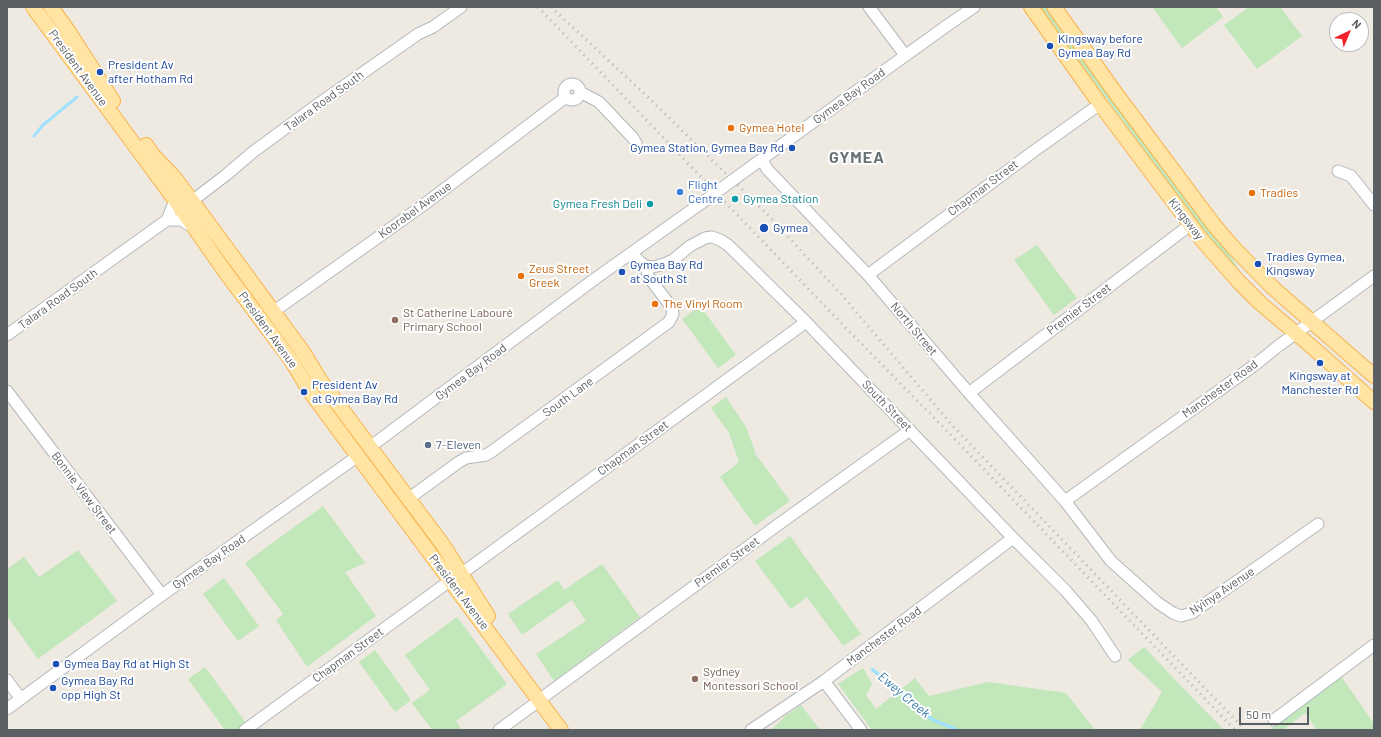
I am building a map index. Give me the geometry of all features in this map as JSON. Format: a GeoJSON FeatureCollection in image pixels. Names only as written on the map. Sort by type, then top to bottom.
{"type":"FeatureCollection","features":[{"type":"Feature","properties":{"kind":"main road","name":"President Avenue"},"geometry":{"type":"LineString","coordinates":[[33,7],[226,273],[303,352],[320,380],[443,545],[456,577]]}},
{"type":"Feature","properties":{"kind":"main road","name":"President Avenue"},"geometry":{"type":"LineString","coordinates":[[51,7],[120,110],[153,155],[174,177],[192,201],[267,316],[311,393],[358,456],[492,621],[543,698],[561,730]]}},
{"type":"Feature","properties":{"kind":"main road","name":"Kingsway"},"geometry":{"type":"LineString","coordinates":[[1031,7],[1100,104],[1190,225],[1239,282],[1260,303],[1374,402]]}},
{"type":"Feature","properties":{"kind":"main road","name":"Kingsway"},"geometry":{"type":"LineString","coordinates":[[1054,7],[1117,95],[1214,225],[1252,268],[1374,376]]}},
{"type":"Feature","properties":{"kind":"main road"},"geometry":{"type":"LineString","coordinates":[[192,201],[189,204],[189,209],[208,238],[226,273]]}},
{"type":"Feature","properties":{"kind":"main road","name":"Gymea Bay Road"},"geometry":{"type":"LineString","coordinates":[[358,456],[370,447]]}},
{"type":"Feature","properties":{"kind":"main road","name":"President Avenue"},"geometry":{"type":"LineString","coordinates":[[543,698],[571,730]]}},
{"type":"Feature","properties":{"kind":"street","name":"Talara Road South"},"geometry":{"type":"LineString","coordinates":[[192,201],[253,152],[317,105],[418,34],[433,27],[461,7]]}},
{"type":"Feature","properties":{"kind":"street"},"geometry":{"type":"LineString","coordinates":[[869,7],[905,55]]}},
{"type":"Feature","properties":{"kind":"street","name":"Gymea Bay Road"},"geometry":{"type":"LineString","coordinates":[[370,447],[631,253],[905,55],[974,7]]}},
{"type":"Feature","properties":{"kind":"street","name":"Koorabel Avenue"},"geometry":{"type":"LineString","coordinates":[[267,316],[422,206],[566,97],[564,91],[570,84],[578,86],[580,92],[599,102],[636,143]]}},
{"type":"Feature","properties":{"kind":"street","name":"Chapman Street"},"geometry":{"type":"LineString","coordinates":[[868,274],[1100,104]]}},
{"type":"Feature","properties":{"kind":"street","name":"North Street"},"geometry":{"type":"LineString","coordinates":[[762,159],[768,168],[868,274],[969,393],[1065,502]]}},
{"type":"Feature","properties":{"kind":"street"},"geometry":{"type":"LineString","coordinates":[[1338,171],[1351,176],[1374,205]]}},
{"type":"Feature","properties":{"kind":"street"},"geometry":{"type":"LineString","coordinates":[[174,200],[167,220],[181,220],[194,228]]}},
{"type":"Feature","properties":{"kind":"street","name":"Talara Road South"},"geometry":{"type":"LineString","coordinates":[[7,335],[167,220]]}},
{"type":"Feature","properties":{"kind":"street","name":"Premier Street"},"geometry":{"type":"LineString","coordinates":[[969,393],[1190,225]]}},
{"type":"Feature","properties":{"kind":"street","name":"South Street"},"geometry":{"type":"LineString","coordinates":[[646,266],[653,267],[664,264],[673,260],[690,246],[705,238],[712,237],[720,240],[738,254],[806,322],[1065,590],[1091,620],[1115,656]]}},
{"type":"Feature","properties":{"kind":"street"},"geometry":{"type":"LineString","coordinates":[[631,253],[646,266]]}},
{"type":"Feature","properties":{"kind":"street","name":"South Lane"},"geometry":{"type":"LineString","coordinates":[[408,499],[466,458],[486,455],[491,452],[670,322],[673,314],[672,308],[648,276],[646,266]]}},
{"type":"Feature","properties":{"kind":"street","name":"Manchester Road"},"geometry":{"type":"LineString","coordinates":[[1065,502],[1256,364],[1374,276]]}},
{"type":"Feature","properties":{"kind":"street","name":"Chapman Street"},"geometry":{"type":"LineString","coordinates":[[245,730],[806,322]]}},
{"type":"Feature","properties":{"kind":"street","name":"Bonnie View Street"},"geometry":{"type":"LineString","coordinates":[[7,391],[162,595]]}},
{"type":"Feature","properties":{"kind":"street","name":"Premier Street"},"geometry":{"type":"LineString","coordinates":[[498,730],[910,430]]}},
{"type":"Feature","properties":{"kind":"street","name":"Gymea Bay Road"},"geometry":{"type":"LineString","coordinates":[[7,709],[162,595],[358,456]]}},
{"type":"Feature","properties":{"kind":"street","name":"Nyinya Avenue"},"geometry":{"type":"LineString","coordinates":[[1065,502],[1111,560],[1158,603],[1173,613],[1181,616],[1192,613],[1318,524]]}},
{"type":"Feature","properties":{"kind":"street","name":"Manchester Road"},"geometry":{"type":"LineString","coordinates":[[751,730],[824,681],[1014,538]]}},
{"type":"Feature","properties":{"kind":"street"},"geometry":{"type":"LineString","coordinates":[[1274,720],[1374,645]]}},
{"type":"Feature","properties":{"kind":"street"},"geometry":{"type":"LineString","coordinates":[[7,680],[21,699]]}},
{"type":"Feature","properties":{"kind":"street"},"geometry":{"type":"LineString","coordinates":[[824,681],[861,730]]}},
{"type":"Feature","properties":{"kind":"green space"},"geometry":{"type":"Polygon","coordinates":[[[1040,7],[1046,7],[1048,9],[1214,236],[1230,254],[1237,266],[1235,268],[1200,227],[1040,7]]]}},
{"type":"Feature","properties":{"kind":"green space"},"geometry":{"type":"Polygon","coordinates":[[[1152,7],[1216,7],[1223,17],[1182,48],[1152,7]]]}},
{"type":"Feature","properties":{"kind":"green space"},"geometry":{"type":"Polygon","coordinates":[[[1249,7],[1280,7],[1302,36],[1257,69],[1224,25],[1249,7]]]}},
{"type":"Feature","properties":{"kind":"green space"},"geometry":{"type":"Polygon","coordinates":[[[1037,245],[1077,298],[1054,315],[1014,260],[1037,245]]]}},
{"type":"Feature","properties":{"kind":"green space"},"geometry":{"type":"Polygon","coordinates":[[[700,306],[736,355],[718,368],[682,319],[700,306]]]}},
{"type":"Feature","properties":{"kind":"green space"},"geometry":{"type":"Polygon","coordinates":[[[726,397],[746,427],[755,451],[754,452],[790,501],[755,526],[720,477],[739,462],[729,433],[711,408],[726,397]]]}},
{"type":"Feature","properties":{"kind":"green space"},"geometry":{"type":"Polygon","coordinates":[[[323,506],[365,563],[345,572],[376,616],[307,667],[276,620],[283,614],[245,563],[323,506]]]}},
{"type":"Feature","properties":{"kind":"green space"},"geometry":{"type":"Polygon","coordinates":[[[790,536],[861,634],[843,646],[807,597],[791,609],[755,561],[790,536]]]}},
{"type":"Feature","properties":{"kind":"green space"},"geometry":{"type":"Polygon","coordinates":[[[78,550],[117,601],[38,659],[7,616],[7,569],[24,557],[39,577],[78,550]]]}},
{"type":"Feature","properties":{"kind":"green space"},"geometry":{"type":"Polygon","coordinates":[[[602,564],[640,617],[554,681],[536,654],[586,621],[572,600],[522,635],[508,614],[558,580],[564,590],[602,564]]]}},
{"type":"Feature","properties":{"kind":"green space"},"geometry":{"type":"Polygon","coordinates":[[[224,578],[259,626],[238,641],[203,594],[224,578]]]}},
{"type":"Feature","properties":{"kind":"green space"},"geometry":{"type":"Polygon","coordinates":[[[457,617],[507,684],[456,721],[462,730],[432,730],[412,703],[430,690],[405,655],[457,617]]]}},
{"type":"Feature","properties":{"kind":"green space"},"geometry":{"type":"Polygon","coordinates":[[[1144,647],[1224,730],[1140,730],[1162,692],[1128,660],[1144,647]]]}},
{"type":"Feature","properties":{"kind":"green space"},"geometry":{"type":"Polygon","coordinates":[[[375,650],[411,700],[395,712],[359,662],[375,650]]]}},
{"type":"Feature","properties":{"kind":"green space"},"geometry":{"type":"Polygon","coordinates":[[[205,667],[249,727],[245,730],[225,730],[188,679],[205,667]]]}},
{"type":"Feature","properties":{"kind":"green space"},"geometry":{"type":"Polygon","coordinates":[[[863,668],[872,684],[866,695],[876,709],[915,678],[929,696],[988,682],[1066,693],[1095,730],[872,730],[838,684],[863,668]]]}},
{"type":"Feature","properties":{"kind":"green space"},"geometry":{"type":"Polygon","coordinates":[[[1341,676],[1374,724],[1374,728],[1371,730],[1317,730],[1305,713],[1283,730],[1272,730],[1271,728],[1341,676]]]}},
{"type":"Feature","properties":{"kind":"green space"},"geometry":{"type":"Polygon","coordinates":[[[801,705],[820,730],[771,730],[784,717],[801,705]]]}},
{"type":"Feature","properties":{"kind":"waterway"},"geometry":{"type":"LineString","coordinates":[[34,136],[43,125],[77,97]]}},
{"type":"Feature","properties":{"kind":"waterway","name":"Ewey Creek"},"geometry":{"type":"LineString","coordinates":[[872,669],[933,720],[958,730]]}},
{"type":"Feature","properties":{"kind":"railway"},"geometry":{"type":"LineString","coordinates":[[538,7],[1235,730]]}},
{"type":"Feature","properties":{"kind":"railway"},"geometry":{"type":"LineString","coordinates":[[551,7],[650,99],[767,214],[841,294],[951,424],[1245,730]]}},
{"type":"Feature","properties":{"kind":"place","name":"Kingsway before Gymea Bay Rd"},"geometry":{"type":"Point","coordinates":[1050,46]}},
{"type":"Feature","properties":{"kind":"place","name":"President Av after Hotham Rd"},"geometry":{"type":"Point","coordinates":[100,72]}},
{"type":"Feature","properties":{"kind":"place","name":"Gymea Hotel"},"geometry":{"type":"Point","coordinates":[731,128]}},
{"type":"Feature","properties":{"kind":"place","name":"Gymea Station, Gymea Bay Rd"},"geometry":{"type":"Point","coordinates":[792,148]}},
{"type":"Feature","properties":{"kind":"place","name":"Flight Centre"},"geometry":{"type":"Point","coordinates":[680,192]}},
{"type":"Feature","properties":{"kind":"place","name":"Tradies"},"geometry":{"type":"Point","coordinates":[1252,193]}},
{"type":"Feature","properties":{"kind":"place","name":"Gymea Station"},"geometry":{"type":"Point","coordinates":[735,199]}},
{"type":"Feature","properties":{"kind":"place","name":"Gymea Fresh Deli"},"geometry":{"type":"Point","coordinates":[650,204]}},
{"type":"Feature","properties":{"kind":"place","name":"Gymea"},"geometry":{"type":"Point","coordinates":[764,228]}},
{"type":"Feature","properties":{"kind":"place","name":"Tradies Gymea, Kingsway"},"geometry":{"type":"Point","coordinates":[1258,264]}},
{"type":"Feature","properties":{"kind":"place","name":"Gymea Bay Rd at South St"},"geometry":{"type":"Point","coordinates":[622,272]}},
{"type":"Feature","properties":{"kind":"place","name":"Zeus Street Greek"},"geometry":{"type":"Point","coordinates":[521,276]}},
{"type":"Feature","properties":{"kind":"place","name":"The Vinyl Room"},"geometry":{"type":"Point","coordinates":[655,304]}},
{"type":"Feature","properties":{"kind":"place","name":"St Catherine Labouré Primary School"},"geometry":{"type":"Point","coordinates":[395,320]}},
{"type":"Feature","properties":{"kind":"place","name":"Kingsway at Manchester Rd"},"geometry":{"type":"Point","coordinates":[1320,363]}},
{"type":"Feature","properties":{"kind":"place","name":"President Av at Gymea Bay Rd"},"geometry":{"type":"Point","coordinates":[304,392]}},
{"type":"Feature","properties":{"kind":"place","name":"7-Eleven"},"geometry":{"type":"Point","coordinates":[428,445]}},
{"type":"Feature","properties":{"kind":"place","name":"Gymea Bay Rd at High St"},"geometry":{"type":"Point","coordinates":[56,664]}},
{"type":"Feature","properties":{"kind":"place","name":"Sydney Montessori School"},"geometry":{"type":"Point","coordinates":[695,679]}},
{"type":"Feature","properties":{"kind":"place","name":"Gymea Bay Rd opp High St"},"geometry":{"type":"Point","coordinates":[53,688]}},
{"type":"Feature","properties":{"kind":"district","name":"GYMEA"},"geometry":{"type":"Point","coordinates":[857,158]}}]}
